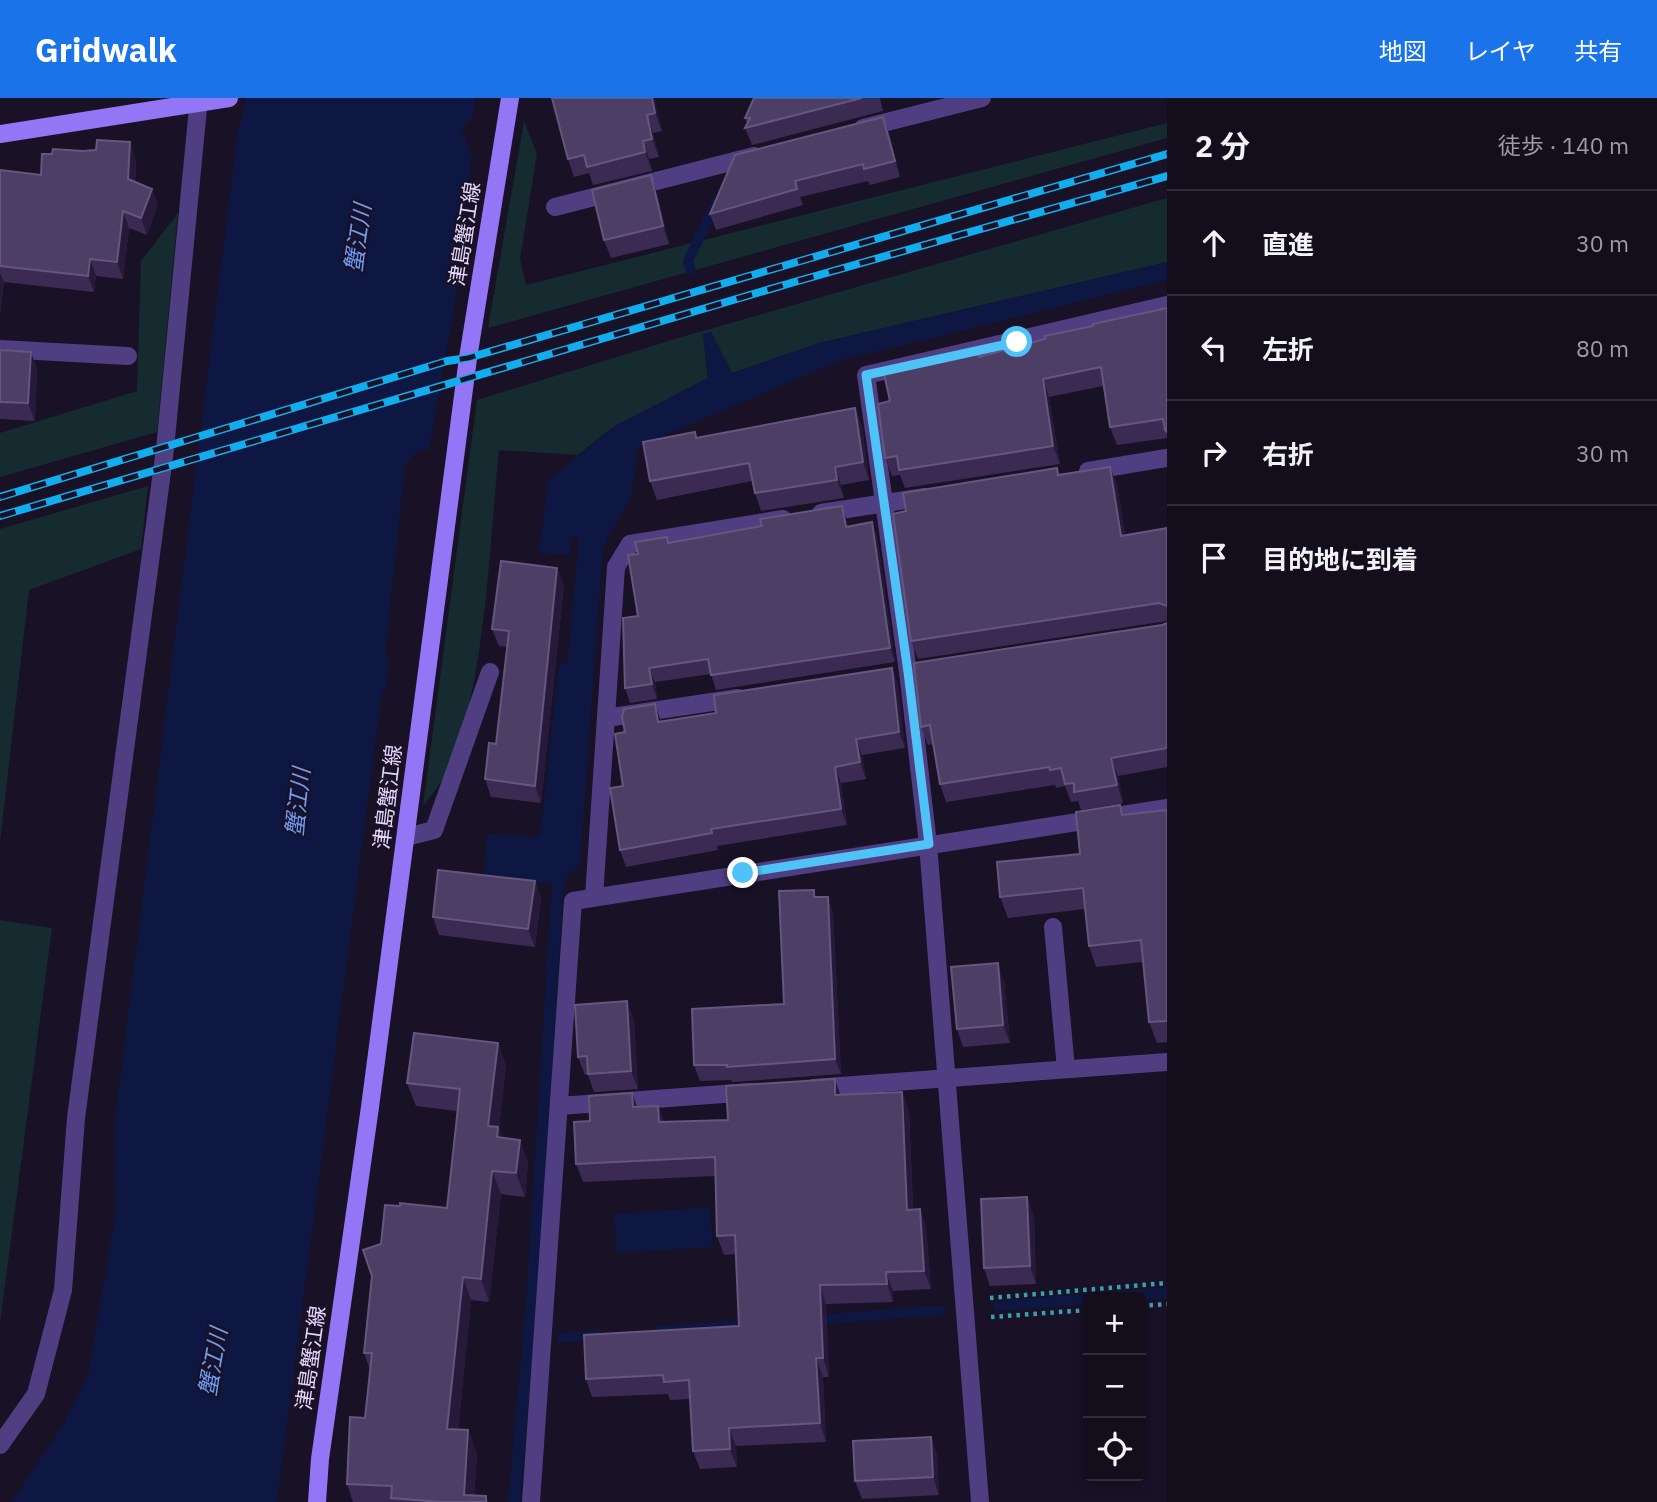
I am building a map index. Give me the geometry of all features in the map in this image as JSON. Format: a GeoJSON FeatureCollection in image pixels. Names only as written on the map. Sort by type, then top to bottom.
{"type":"FeatureCollection","features":[{"type":"Feature","properties":{"kind":"main road"},"geometry":{"type":"LineString","coordinates":[[0,134],[198,100],[229,98]]}},
{"type":"Feature","properties":{"kind":"main road","name":"津島蟹江線"},"geometry":{"type":"LineString","coordinates":[[317,1502],[320,1459],[406,837],[468,358],[510,98]]}},
{"type":"Feature","properties":{"kind":"street"},"geometry":{"type":"LineString","coordinates":[[842,134],[982,98]]}},
{"type":"Feature","properties":{"kind":"street"},"geometry":{"type":"LineString","coordinates":[[0,1445],[36,1394],[63,1290],[76,1118],[165,449],[198,100]]}},
{"type":"Feature","properties":{"kind":"street"},"geometry":{"type":"LineString","coordinates":[[555,207],[777,150]]}},
{"type":"Feature","properties":{"kind":"street"},"geometry":{"type":"LineString","coordinates":[[980,1502],[929,844],[866,375],[1167,305]]}},
{"type":"Feature","properties":{"kind":"street"},"geometry":{"type":"LineString","coordinates":[[0,349],[128,356]]}},
{"type":"Feature","properties":{"kind":"street"},"geometry":{"type":"LineString","coordinates":[[1073,473],[1167,458]]}},
{"type":"Feature","properties":{"kind":"street"},"geometry":{"type":"LineString","coordinates":[[594,897],[616,567],[629,544],[938,495]]}},
{"type":"Feature","properties":{"kind":"street"},"geometry":{"type":"LineString","coordinates":[[406,837],[434,830],[489,672]]}},
{"type":"Feature","properties":{"kind":"street"},"geometry":{"type":"LineString","coordinates":[[606,719],[757,695]]}},
{"type":"Feature","properties":{"kind":"street"},"geometry":{"type":"LineString","coordinates":[[531,1502],[573,901],[1167,808]]}},
{"type":"Feature","properties":{"kind":"street"},"geometry":{"type":"LineString","coordinates":[[1053,928],[1066,1069]]}},
{"type":"Feature","properties":{"kind":"street"},"geometry":{"type":"LineString","coordinates":[[790,1089],[1167,1062]]}},
{"type":"Feature","properties":{"kind":"street"},"geometry":{"type":"LineString","coordinates":[[558,1106],[763,1091]]}},
{"type":"Feature","properties":{"kind":"path"},"geometry":{"type":"LineString","coordinates":[[964,1300],[1167,1283]]}},
{"type":"Feature","properties":{"kind":"path"},"geometry":{"type":"LineString","coordinates":[[1146,1306],[1167,1304]]}},
{"type":"Feature","properties":{"kind":"path"},"geometry":{"type":"LineString","coordinates":[[966,1319],[1083,1310]]}},
{"type":"Feature","properties":{"kind":"green space"},"geometry":{"type":"Polygon","coordinates":[[[524,121],[537,154],[520,259],[526,285],[1167,123],[1167,138],[488,328],[524,121]]]}},
{"type":"Feature","properties":{"kind":"green space"},"geometry":{"type":"Polygon","coordinates":[[[1167,198],[1167,262],[819,343],[732,373],[711,332],[703,334],[708,378],[613,427],[578,455],[499,450],[486,600],[468,711],[452,763],[423,806],[477,400],[685,336],[1167,198]]]}},
{"type":"Feature","properties":{"kind":"green space"},"geometry":{"type":"Polygon","coordinates":[[[178,213],[157,432],[0,477],[0,433],[137,391],[141,261],[178,213]]]}},
{"type":"Feature","properties":{"kind":"green space"},"geometry":{"type":"Polygon","coordinates":[[[148,486],[141,549],[29,590],[0,842],[0,529],[148,486]]]}},
{"type":"Feature","properties":{"kind":"green space"},"geometry":{"type":"Polygon","coordinates":[[[0,920],[52,928],[0,1323],[0,920]]]}},
{"type":"Feature","properties":{"kind":"water","name":"蟹江川"},"geometry":{"type":"Polygon","coordinates":[[[246,98],[475,98],[473,116],[461,128],[472,156],[457,291],[429,450],[419,450],[405,465],[385,656],[389,657],[386,692],[382,692],[277,1502],[11,1502],[63,1424],[88,1375],[116,1211],[115,1120],[237,137],[246,98]]]}},
{"type":"Feature","properties":{"kind":"water"},"geometry":{"type":"Polygon","coordinates":[[[1167,262],[1167,280],[842,360],[638,447],[632,494],[603,548],[580,865],[564,880],[537,1304],[520,1502],[508,1502],[526,1302],[552,884],[484,878],[487,834],[540,837],[559,663],[567,663],[579,538],[571,537],[570,555],[539,553],[548,481],[613,427],[708,378],[703,334],[711,332],[732,373],[819,343],[1167,262]]]}},
{"type":"Feature","properties":{"kind":"water"},"geometry":{"type":"Polygon","coordinates":[[[710,1207],[713,1247],[617,1253],[614,1214],[710,1207]]]}},
{"type":"Feature","properties":{"kind":"building"},"geometry":{"type":"Polygon","coordinates":[[[552,98],[652,98],[655,113],[647,115],[652,139],[643,141],[645,152],[587,167],[584,155],[568,159],[552,98]]]}},
{"type":"Feature","properties":{"kind":"building"},"geometry":{"type":"Polygon","coordinates":[[[754,98],[862,98],[745,128],[750,118],[745,118],[754,98]]]}},
{"type":"Feature","properties":{"kind":"building"},"geometry":{"type":"Polygon","coordinates":[[[883,117],[895,161],[864,169],[863,164],[795,181],[797,189],[710,214],[735,155],[883,117]]]}},
{"type":"Feature","properties":{"kind":"building"},"geometry":{"type":"Polygon","coordinates":[[[97,140],[130,142],[128,179],[152,189],[141,218],[123,211],[117,262],[90,259],[88,276],[0,266],[0,170],[41,175],[42,154],[52,154],[53,149],[96,150],[97,140]]]}},
{"type":"Feature","properties":{"kind":"building"},"geometry":{"type":"Polygon","coordinates":[[[651,175],[663,226],[604,240],[592,190],[651,175]]]}},
{"type":"Feature","properties":{"kind":"building"},"geometry":{"type":"Polygon","coordinates":[[[1167,308],[1167,432],[1163,419],[1110,427],[1101,367],[1043,379],[1053,446],[899,470],[897,456],[885,458],[878,404],[890,401],[884,374],[978,352],[979,357],[1045,339],[1045,336],[1167,308]]]}},
{"type":"Feature","properties":{"kind":"building"},"geometry":{"type":"Polygon","coordinates":[[[0,350],[31,352],[28,403],[0,402],[0,350]]]}},
{"type":"Feature","properties":{"kind":"building"},"geometry":{"type":"Polygon","coordinates":[[[855,408],[863,462],[835,467],[837,480],[755,493],[749,463],[650,481],[643,442],[695,432],[696,438],[855,408]]]}},
{"type":"Feature","properties":{"kind":"building"},"geometry":{"type":"Polygon","coordinates":[[[1110,467],[1121,536],[1167,528],[1167,606],[1159,603],[911,641],[893,514],[906,511],[903,493],[1057,468],[1058,475],[1110,467]]]}},
{"type":"Feature","properties":{"kind":"building"},"geometry":{"type":"Polygon","coordinates":[[[842,506],[846,527],[872,522],[890,648],[711,675],[708,659],[649,668],[652,684],[625,688],[623,618],[638,616],[628,555],[638,554],[635,542],[667,537],[668,543],[762,526],[760,519],[842,506]]]}},
{"type":"Feature","properties":{"kind":"building"},"geometry":{"type":"Polygon","coordinates":[[[501,561],[557,568],[535,786],[485,779],[489,743],[496,744],[509,631],[492,629],[501,561]]]}},
{"type":"Feature","properties":{"kind":"building"},"geometry":{"type":"Polygon","coordinates":[[[1167,623],[1167,748],[1111,758],[1117,785],[1074,792],[1074,783],[1065,784],[1061,768],[1050,770],[1049,767],[940,784],[930,725],[921,727],[914,663],[1167,623]]]}},
{"type":"Feature","properties":{"kind":"building"},"geometry":{"type":"Polygon","coordinates":[[[892,668],[899,732],[856,739],[860,762],[835,767],[841,809],[711,829],[712,833],[620,850],[610,788],[623,786],[615,734],[625,732],[622,717],[624,709],[655,704],[658,722],[716,713],[714,695],[892,668]]]}},
{"type":"Feature","properties":{"kind":"building"},"geometry":{"type":"Polygon","coordinates":[[[1120,805],[1122,815],[1167,810],[1167,1021],[1149,1022],[1141,940],[1089,946],[1083,888],[1000,897],[997,862],[1080,854],[1076,812],[1120,805]]]}},
{"type":"Feature","properties":{"kind":"building"},"geometry":{"type":"Polygon","coordinates":[[[438,870],[535,881],[528,929],[433,917],[438,870]]]}},
{"type":"Feature","properties":{"kind":"building"},"geometry":{"type":"Polygon","coordinates":[[[814,890],[814,897],[828,897],[835,1059],[727,1067],[694,1065],[692,1009],[784,1004],[779,891],[814,890]]]}},
{"type":"Feature","properties":{"kind":"building"},"geometry":{"type":"Polygon","coordinates":[[[998,963],[1003,1025],[957,1029],[951,967],[998,963]]]}},
{"type":"Feature","properties":{"kind":"building"},"geometry":{"type":"Polygon","coordinates":[[[627,1001],[631,1071],[588,1074],[587,1056],[578,1057],[575,1005],[627,1001]]]}},
{"type":"Feature","properties":{"kind":"building"},"geometry":{"type":"Polygon","coordinates":[[[414,1033],[498,1043],[488,1126],[498,1127],[497,1137],[520,1140],[516,1173],[492,1171],[481,1279],[463,1277],[447,1429],[468,1430],[464,1495],[486,1496],[486,1502],[391,1498],[392,1486],[347,1484],[350,1417],[365,1418],[372,1353],[364,1353],[372,1276],[363,1250],[381,1244],[385,1205],[400,1206],[400,1203],[447,1208],[460,1089],[407,1083],[414,1033]]]}},
{"type":"Feature","properties":{"kind":"building"},"geometry":{"type":"Polygon","coordinates":[[[835,1079],[835,1095],[902,1092],[907,1210],[920,1209],[924,1271],[886,1272],[887,1284],[820,1285],[823,1358],[816,1358],[820,1423],[729,1428],[730,1449],[693,1451],[689,1380],[664,1382],[663,1375],[586,1379],[584,1335],[739,1326],[735,1235],[717,1236],[715,1157],[576,1164],[574,1122],[590,1121],[589,1096],[632,1093],[633,1107],[658,1106],[659,1122],[728,1120],[726,1086],[835,1079]]]}},
{"type":"Feature","properties":{"kind":"building"},"geometry":{"type":"Polygon","coordinates":[[[1027,1197],[1030,1266],[984,1268],[981,1199],[1027,1197]]]}},
{"type":"Feature","properties":{"kind":"building"},"geometry":{"type":"Polygon","coordinates":[[[931,1437],[933,1477],[855,1481],[853,1441],[931,1437]]]}},
{"type":"Feature","properties":{"kind":"waterway"},"geometry":{"type":"LineString","coordinates":[[691,271],[688,261],[716,203]]}},
{"type":"Feature","properties":{"kind":"waterway"},"geometry":{"type":"LineString","coordinates":[[1146,1294],[1167,1293]]}},
{"type":"Feature","properties":{"kind":"waterway"},"geometry":{"type":"LineString","coordinates":[[998,1306],[1083,1299]]}},
{"type":"Feature","properties":{"kind":"waterway"},"geometry":{"type":"LineString","coordinates":[[813,1320],[941,1310]]}},
{"type":"Feature","properties":{"kind":"waterway"},"geometry":{"type":"LineString","coordinates":[[659,1331],[751,1324]]}},
{"type":"Feature","properties":{"kind":"waterway"},"geometry":{"type":"LineString","coordinates":[[562,1338],[598,1335]]}},
{"type":"Feature","properties":{"kind":"railway"},"geometry":{"type":"LineString","coordinates":[[0,497],[447,361],[468,358],[1167,154]]}},
{"type":"Feature","properties":{"kind":"railway"},"geometry":{"type":"LineString","coordinates":[[0,516],[791,283],[1167,176]]}},
{"type":"Feature","properties":{"kind":"route"},"geometry":{"type":"LineString","coordinates":[[743,873],[929,844],[866,375],[1017,342]]}}]}
